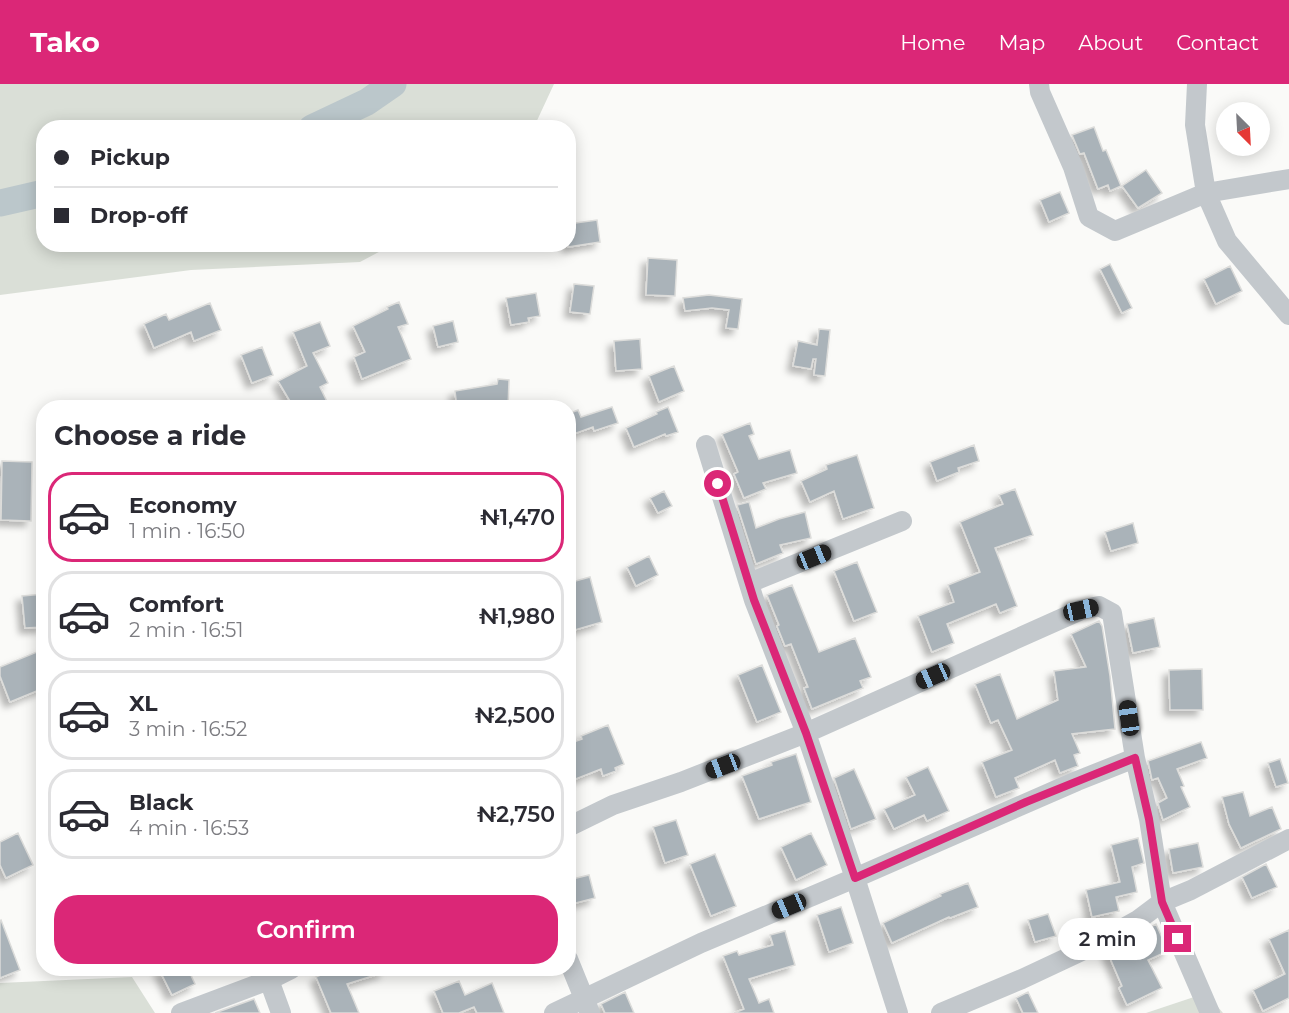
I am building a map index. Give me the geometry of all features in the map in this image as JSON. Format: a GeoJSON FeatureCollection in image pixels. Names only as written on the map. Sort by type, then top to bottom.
{"type":"FeatureCollection","features":[{"type":"Feature","properties":{"kind":"street"},"geometry":{"type":"LineString","coordinates":[[1039,84],[1040,92],[1073,167],[1089,217],[1115,231],[1206,193],[1289,179]]}},
{"type":"Feature","properties":{"kind":"street"},"geometry":{"type":"LineString","coordinates":[[1197,84],[1195,125],[1206,193],[1227,242],[1289,315]]}},
{"type":"Feature","properties":{"kind":"street"},"geometry":{"type":"LineString","coordinates":[[706,445],[748,584],[806,733],[898,1013]]}},
{"type":"Feature","properties":{"kind":"street"},"geometry":{"type":"LineString","coordinates":[[748,584],[902,521]]}},
{"type":"Feature","properties":{"kind":"street"},"geometry":{"type":"LineString","coordinates":[[576,823],[613,805],[681,782],[806,733],[1081,610],[1099,606],[1112,613],[1135,758],[1147,810],[1162,902],[1210,1013]]}},
{"type":"Feature","properties":{"kind":"street"},"geometry":{"type":"LineString","coordinates":[[554,1013],[587,1006],[701,943],[1066,785],[1135,758]]}},
{"type":"Feature","properties":{"kind":"street"},"geometry":{"type":"LineString","coordinates":[[941,1013],[1086,949],[1138,920],[1162,902],[1191,890],[1289,838]]}},
{"type":"Feature","properties":{"kind":"street"},"geometry":{"type":"LineString","coordinates":[[181,1013],[277,976]]}},
{"type":"Feature","properties":{"kind":"street"},"geometry":{"type":"LineString","coordinates":[[575,976],[587,1006]]}},
{"type":"Feature","properties":{"kind":"street"},"geometry":{"type":"LineString","coordinates":[[269,980],[281,1013]]}},
{"type":"Feature","properties":{"kind":"shaded area"},"geometry":{"type":"Polygon","coordinates":[[[0,84],[554,84],[537,120],[36,120],[36,252],[379,252],[360,262],[191,270],[0,295],[0,84]]]}},
{"type":"Feature","properties":{"kind":"shaded area"},"geometry":{"type":"Polygon","coordinates":[[[132,977],[155,1013],[0,1013],[0,983],[132,977]]]}},
{"type":"Feature","properties":{"kind":"shaded area"},"geometry":{"type":"Polygon","coordinates":[[[1206,993],[1223,1013],[1146,1013],[1206,993]]]}},
{"type":"Feature","properties":{"kind":"building"},"geometry":{"type":"Polygon","coordinates":[[[1094,127],[1103,151],[1106,150],[1121,186],[1110,191],[1108,185],[1098,189],[1084,153],[1080,154],[1072,135],[1094,127]]]}},
{"type":"Feature","properties":{"kind":"building"},"geometry":{"type":"Polygon","coordinates":[[[1146,170],[1162,193],[1138,208],[1122,186],[1146,170]]]}},
{"type":"Feature","properties":{"kind":"building"},"geometry":{"type":"Polygon","coordinates":[[[1060,192],[1069,213],[1049,222],[1040,200],[1060,192]]]}},
{"type":"Feature","properties":{"kind":"building"},"geometry":{"type":"Polygon","coordinates":[[[597,220],[600,242],[576,246],[576,223],[597,220]]]}},
{"type":"Feature","properties":{"kind":"building"},"geometry":{"type":"Polygon","coordinates":[[[648,258],[677,260],[675,296],[646,295],[648,258]]]}},
{"type":"Feature","properties":{"kind":"building"},"geometry":{"type":"Polygon","coordinates":[[[1110,264],[1132,308],[1122,313],[1100,269],[1110,264]]]}},
{"type":"Feature","properties":{"kind":"building"},"geometry":{"type":"Polygon","coordinates":[[[1230,266],[1242,291],[1216,304],[1204,279],[1230,266]]]}},
{"type":"Feature","properties":{"kind":"building"},"geometry":{"type":"Polygon","coordinates":[[[574,284],[594,286],[590,314],[570,312],[574,284]]]}},
{"type":"Feature","properties":{"kind":"building"},"geometry":{"type":"Polygon","coordinates":[[[536,293],[540,316],[528,318],[529,322],[511,325],[506,298],[536,293]]]}},
{"type":"Feature","properties":{"kind":"building"},"geometry":{"type":"Polygon","coordinates":[[[709,295],[742,299],[738,329],[726,328],[729,310],[712,308],[685,311],[683,298],[709,295]]]}},
{"type":"Feature","properties":{"kind":"building"},"geometry":{"type":"Polygon","coordinates":[[[399,302],[408,324],[398,327],[411,359],[362,379],[354,357],[365,352],[353,326],[399,302]]]}},
{"type":"Feature","properties":{"kind":"building"},"geometry":{"type":"Polygon","coordinates":[[[210,303],[221,330],[194,341],[191,332],[154,348],[144,324],[166,314],[169,320],[210,303]]]}},
{"type":"Feature","properties":{"kind":"building"},"geometry":{"type":"Polygon","coordinates":[[[453,321],[458,342],[438,347],[433,326],[453,321]]]}},
{"type":"Feature","properties":{"kind":"building"},"geometry":{"type":"Polygon","coordinates":[[[320,322],[330,346],[313,353],[328,383],[320,387],[326,400],[289,400],[278,381],[307,366],[293,332],[320,322]]]}},
{"type":"Feature","properties":{"kind":"building"},"geometry":{"type":"Polygon","coordinates":[[[819,329],[830,330],[825,376],[814,375],[816,359],[813,359],[811,369],[793,366],[798,341],[817,345],[819,329]]]}},
{"type":"Feature","properties":{"kind":"building"},"geometry":{"type":"Polygon","coordinates":[[[640,339],[642,369],[616,371],[614,341],[640,339]]]}},
{"type":"Feature","properties":{"kind":"building"},"geometry":{"type":"Polygon","coordinates":[[[262,347],[273,375],[252,383],[241,355],[262,347]]]}},
{"type":"Feature","properties":{"kind":"building"},"geometry":{"type":"Polygon","coordinates":[[[674,366],[684,391],[659,402],[649,376],[674,366]]]}},
{"type":"Feature","properties":{"kind":"building"},"geometry":{"type":"Polygon","coordinates":[[[498,379],[509,380],[508,400],[456,400],[455,391],[497,384],[498,379]]]}},
{"type":"Feature","properties":{"kind":"building"},"geometry":{"type":"Polygon","coordinates":[[[612,407],[618,423],[594,431],[593,427],[576,433],[576,411],[578,410],[581,417],[612,407]]]}},
{"type":"Feature","properties":{"kind":"building"},"geometry":{"type":"Polygon","coordinates":[[[668,407],[678,432],[666,436],[665,434],[634,447],[626,428],[668,407]]]}},
{"type":"Feature","properties":{"kind":"building"},"geometry":{"type":"Polygon","coordinates":[[[750,423],[754,434],[749,436],[759,459],[790,450],[797,473],[763,483],[766,489],[744,498],[734,474],[738,472],[722,434],[750,423]]]}},
{"type":"Feature","properties":{"kind":"building"},"geometry":{"type":"Polygon","coordinates":[[[974,445],[979,461],[958,468],[959,472],[937,481],[930,462],[974,445]]]}},
{"type":"Feature","properties":{"kind":"building"},"geometry":{"type":"Polygon","coordinates":[[[857,455],[874,508],[843,519],[834,491],[810,502],[801,481],[827,469],[826,465],[857,455]]]}},
{"type":"Feature","properties":{"kind":"building"},"geometry":{"type":"Polygon","coordinates":[[[2,461],[32,462],[31,521],[1,520],[2,461]]]}},
{"type":"Feature","properties":{"kind":"building"},"geometry":{"type":"Polygon","coordinates":[[[1015,489],[1033,535],[995,548],[1017,606],[1000,613],[996,604],[947,624],[954,643],[932,652],[918,616],[954,602],[948,585],[980,572],[960,522],[1003,504],[999,495],[1015,489]]]}},
{"type":"Feature","properties":{"kind":"building"},"geometry":{"type":"Polygon","coordinates":[[[664,491],[672,506],[658,513],[650,498],[664,491]]]}},
{"type":"Feature","properties":{"kind":"building"},"geometry":{"type":"Polygon","coordinates":[[[749,502],[756,528],[805,512],[811,538],[780,545],[783,553],[756,564],[737,505],[749,502]]]}},
{"type":"Feature","properties":{"kind":"building"},"geometry":{"type":"Polygon","coordinates":[[[1133,523],[1138,543],[1111,551],[1105,532],[1133,523]]]}},
{"type":"Feature","properties":{"kind":"building"},"geometry":{"type":"Polygon","coordinates":[[[649,556],[658,575],[636,586],[627,567],[649,556]]]}},
{"type":"Feature","properties":{"kind":"building"},"geometry":{"type":"Polygon","coordinates":[[[857,562],[877,612],[854,621],[834,571],[857,562]]]}},
{"type":"Feature","properties":{"kind":"building"},"geometry":{"type":"Polygon","coordinates":[[[590,577],[602,622],[576,630],[576,581],[590,577]]]}},
{"type":"Feature","properties":{"kind":"building"},"geometry":{"type":"Polygon","coordinates":[[[792,585],[819,652],[855,638],[871,677],[860,681],[863,688],[812,709],[804,688],[808,687],[791,644],[785,646],[767,595],[792,585]]]}},
{"type":"Feature","properties":{"kind":"building"},"geometry":{"type":"Polygon","coordinates":[[[36,595],[36,627],[25,628],[22,596],[36,595]]]}},
{"type":"Feature","properties":{"kind":"building"},"geometry":{"type":"Polygon","coordinates":[[[1154,618],[1160,647],[1133,653],[1127,624],[1154,618]]]}},
{"type":"Feature","properties":{"kind":"building"},"geometry":{"type":"Polygon","coordinates":[[[1099,621],[1102,626],[1110,676],[1115,729],[1072,734],[1080,753],[1074,755],[1078,766],[1060,773],[1055,760],[1015,778],[1019,788],[996,797],[982,762],[1012,750],[998,720],[991,723],[975,684],[1000,674],[1017,719],[1058,700],[1054,671],[1086,667],[1071,634],[1099,621]]]}},
{"type":"Feature","properties":{"kind":"building"},"geometry":{"type":"Polygon","coordinates":[[[36,652],[36,691],[10,702],[0,676],[0,667],[36,652]]]}},
{"type":"Feature","properties":{"kind":"building"},"geometry":{"type":"Polygon","coordinates":[[[762,665],[781,712],[757,722],[738,675],[762,665]]]}},
{"type":"Feature","properties":{"kind":"building"},"geometry":{"type":"Polygon","coordinates":[[[1202,669],[1203,710],[1170,710],[1169,670],[1202,669]]]}},
{"type":"Feature","properties":{"kind":"building"},"geometry":{"type":"Polygon","coordinates":[[[608,725],[624,764],[615,768],[616,771],[603,776],[601,769],[576,779],[576,741],[582,739],[581,736],[608,725]]]}},
{"type":"Feature","properties":{"kind":"building"},"geometry":{"type":"Polygon","coordinates":[[[1201,742],[1207,758],[1177,769],[1184,786],[1181,787],[1190,807],[1163,820],[1158,803],[1167,798],[1158,778],[1152,780],[1148,761],[1201,742]]]}},
{"type":"Feature","properties":{"kind":"building"},"geometry":{"type":"Polygon","coordinates":[[[796,754],[811,802],[759,819],[742,776],[772,765],[771,762],[796,754]]]}},
{"type":"Feature","properties":{"kind":"building"},"geometry":{"type":"Polygon","coordinates":[[[1280,759],[1288,783],[1276,787],[1268,763],[1280,759]]]}},
{"type":"Feature","properties":{"kind":"building"},"geometry":{"type":"Polygon","coordinates":[[[928,767],[949,811],[927,821],[924,815],[894,829],[884,809],[915,795],[906,777],[928,767]]]}},
{"type":"Feature","properties":{"kind":"building"},"geometry":{"type":"Polygon","coordinates":[[[854,769],[876,819],[851,829],[834,778],[854,769]]]}},
{"type":"Feature","properties":{"kind":"building"},"geometry":{"type":"Polygon","coordinates":[[[1243,792],[1250,816],[1272,807],[1281,829],[1241,848],[1229,824],[1222,797],[1243,792]]]}},
{"type":"Feature","properties":{"kind":"building"},"geometry":{"type":"Polygon","coordinates":[[[676,820],[688,855],[665,863],[653,827],[676,820]]]}},
{"type":"Feature","properties":{"kind":"building"},"geometry":{"type":"Polygon","coordinates":[[[18,833],[33,865],[6,878],[0,865],[0,842],[18,833]]]}},
{"type":"Feature","properties":{"kind":"building"},"geometry":{"type":"Polygon","coordinates":[[[811,833],[827,865],[796,880],[781,847],[811,833]]]}},
{"type":"Feature","properties":{"kind":"building"},"geometry":{"type":"Polygon","coordinates":[[[1138,838],[1144,863],[1132,867],[1137,892],[1116,897],[1119,911],[1092,917],[1086,890],[1120,882],[1111,845],[1138,838]]]}},
{"type":"Feature","properties":{"kind":"building"},"geometry":{"type":"Polygon","coordinates":[[[1198,843],[1203,867],[1173,873],[1169,849],[1198,843]]]}},
{"type":"Feature","properties":{"kind":"building"},"geometry":{"type":"Polygon","coordinates":[[[715,854],[736,906],[711,916],[690,864],[715,854]]]}},
{"type":"Feature","properties":{"kind":"building"},"geometry":{"type":"Polygon","coordinates":[[[1266,864],[1277,887],[1252,898],[1242,877],[1266,864]]]}},
{"type":"Feature","properties":{"kind":"building"},"geometry":{"type":"Polygon","coordinates":[[[589,875],[595,898],[576,903],[576,878],[589,875]]]}},
{"type":"Feature","properties":{"kind":"building"},"geometry":{"type":"Polygon","coordinates":[[[968,883],[978,907],[949,917],[892,943],[883,923],[941,896],[940,894],[968,883]]]}},
{"type":"Feature","properties":{"kind":"building"},"geometry":{"type":"Polygon","coordinates":[[[841,907],[853,943],[829,952],[817,915],[841,907]]]}},
{"type":"Feature","properties":{"kind":"building"},"geometry":{"type":"Polygon","coordinates":[[[1048,914],[1056,936],[1035,942],[1028,920],[1048,914]]]}},
{"type":"Feature","properties":{"kind":"building"},"geometry":{"type":"Polygon","coordinates":[[[0,921],[20,970],[0,978],[0,921]]]}},
{"type":"Feature","properties":{"kind":"building"},"geometry":{"type":"Polygon","coordinates":[[[1156,924],[1168,951],[1148,960],[1162,988],[1127,1005],[1119,988],[1122,986],[1107,951],[1156,924]]]}},
{"type":"Feature","properties":{"kind":"building"},"geometry":{"type":"Polygon","coordinates":[[[1289,930],[1289,998],[1263,1011],[1253,990],[1285,974],[1269,939],[1289,930]]]}},
{"type":"Feature","properties":{"kind":"building"},"geometry":{"type":"Polygon","coordinates":[[[785,931],[795,965],[749,979],[759,1003],[769,999],[774,1013],[734,1013],[744,1009],[723,956],[737,951],[739,955],[773,945],[770,935],[785,931]]]}},
{"type":"Feature","properties":{"kind":"building"},"geometry":{"type":"Polygon","coordinates":[[[162,976],[191,976],[195,984],[172,995],[162,976]]]}},
{"type":"Feature","properties":{"kind":"building"},"geometry":{"type":"Polygon","coordinates":[[[372,976],[347,984],[359,1013],[331,1013],[316,977],[372,976]]]}},
{"type":"Feature","properties":{"kind":"building"},"geometry":{"type":"Polygon","coordinates":[[[459,981],[465,995],[492,983],[504,1013],[477,1013],[474,1007],[459,1013],[443,1013],[434,991],[459,981]]]}},
{"type":"Feature","properties":{"kind":"building"},"geometry":{"type":"Polygon","coordinates":[[[625,992],[634,1013],[605,1013],[601,1004],[625,992]]]}},
{"type":"Feature","properties":{"kind":"building"},"geometry":{"type":"Polygon","coordinates":[[[1028,992],[1038,1013],[1023,1013],[1016,998],[1028,992]]]}},
{"type":"Feature","properties":{"kind":"building"},"geometry":{"type":"Polygon","coordinates":[[[254,999],[260,1013],[215,1013],[254,999]]]}},
{"type":"Feature","properties":{"kind":"waterway"},"geometry":{"type":"LineString","coordinates":[[329,120],[367,102],[393,84]]}},
{"type":"Feature","properties":{"kind":"waterway"},"geometry":{"type":"LineString","coordinates":[[0,203],[36,195]]}},
{"type":"Feature","properties":{"kind":"route"},"geometry":{"type":"LineString","coordinates":[[718,484],[754,600],[806,733],[855,878],[1026,802],[1135,758],[1142,781],[1162,902],[1178,939]]}}]}
